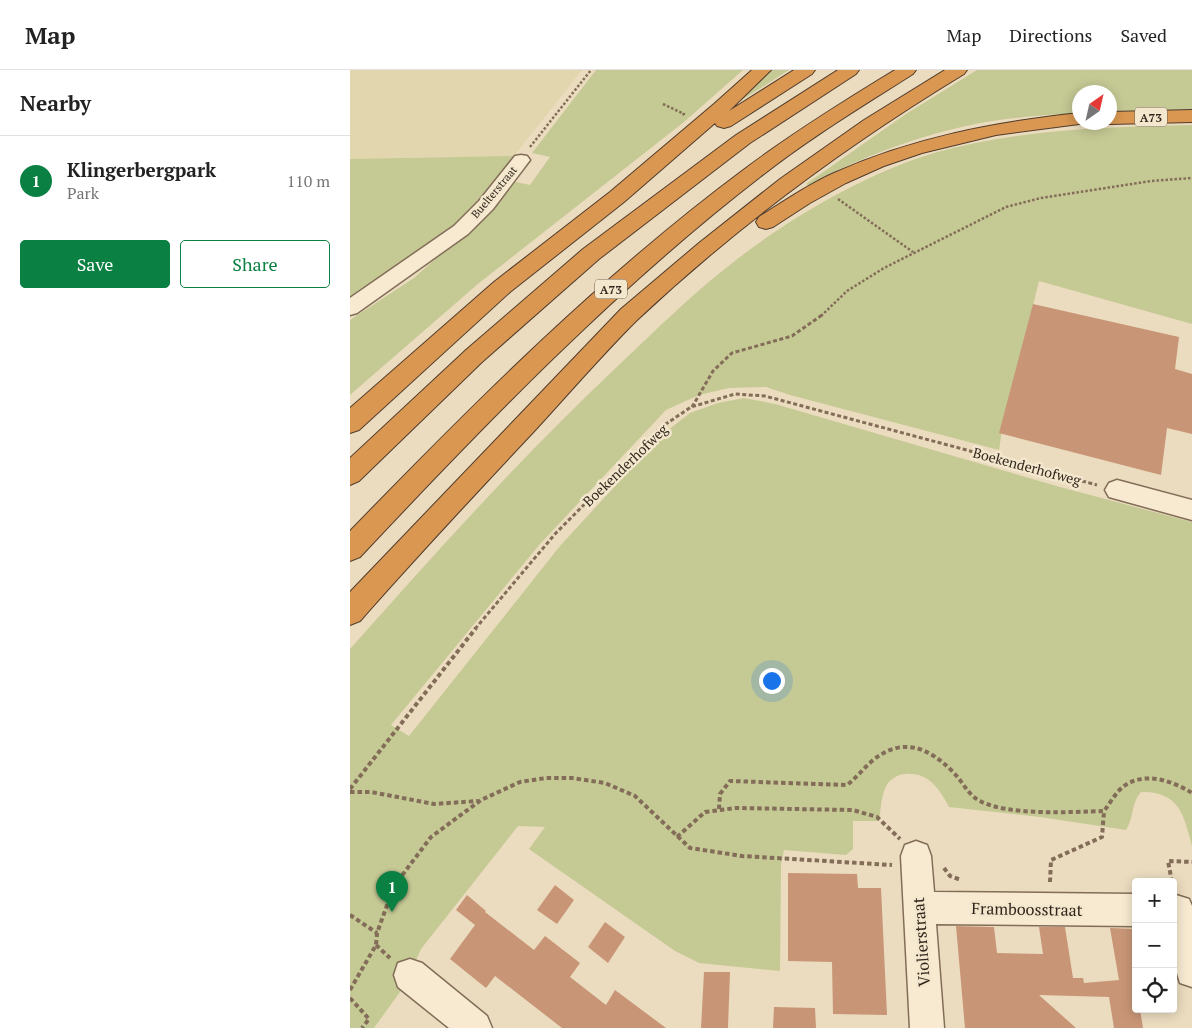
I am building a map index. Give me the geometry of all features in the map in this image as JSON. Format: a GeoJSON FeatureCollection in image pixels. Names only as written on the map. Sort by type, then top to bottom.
{"type":"FeatureCollection","features":[{"type":"Feature","properties":{"kind":"highway"},"geometry":{"type":"LineString","coordinates":[[350,424],[502,287],[617,197],[721,108],[762,70]]}},
{"type":"Feature","properties":{"kind":"highway"},"geometry":{"type":"LineString","coordinates":[[617,197],[715,128],[806,70]]}},
{"type":"Feature","properties":{"kind":"highway"},"geometry":{"type":"LineString","coordinates":[[350,474],[474,356],[591,254],[743,139],[850,70]]}},
{"type":"Feature","properties":{"kind":"highway","name":"A73"},"geometry":{"type":"LineString","coordinates":[[350,549],[452,442],[545,349],[614,287],[683,228],[773,158],[866,94],[907,70]]}},
{"type":"Feature","properties":{"kind":"highway","name":"A73"},"geometry":{"type":"LineString","coordinates":[[350,612],[406,549],[627,317],[706,247],[812,166],[862,130],[958,70]]}},
{"type":"Feature","properties":{"kind":"highway","name":"A73"},"geometry":{"type":"LineString","coordinates":[[1117,118],[1192,116]]}},
{"type":"Feature","properties":{"kind":"highway","name":"A73"},"geometry":{"type":"LineString","coordinates":[[581,365],[721,254],[782,210],[825,185],[869,164],[955,137],[1001,128],[1072,120]]}},
{"type":"Feature","properties":{"kind":"street","name":"Buelterstraat"},"geometry":{"type":"LineString","coordinates":[[350,308],[461,230],[486,205],[520,160]]}},
{"type":"Feature","properties":{"kind":"street"},"geometry":{"type":"LineString","coordinates":[[1117,490],[1192,510]]}},
{"type":"Feature","properties":{"kind":"street","name":"Framboosstraat"},"geometry":{"type":"LineString","coordinates":[[917,882],[1051,909],[1132,910]]}},
{"type":"Feature","properties":{"kind":"street","name":"Violierstraat"},"geometry":{"type":"LineString","coordinates":[[917,882],[927,1028]]}},
{"type":"Feature","properties":{"kind":"street"},"geometry":{"type":"LineString","coordinates":[[1177,910],[1192,971]]}},
{"type":"Feature","properties":{"kind":"street"},"geometry":{"type":"LineString","coordinates":[[410,975],[475,1028]]}},
{"type":"Feature","properties":{"kind":"path","name":"Buelterstraat"},"geometry":{"type":"LineString","coordinates":[[520,160],[591,70]]}},
{"type":"Feature","properties":{"kind":"path"},"geometry":{"type":"LineString","coordinates":[[664,104],[684,114]]}},
{"type":"Feature","properties":{"kind":"path"},"geometry":{"type":"LineString","coordinates":[[692,407],[713,371],[732,353],[792,336],[818,319],[847,291],[913,252],[1006,207],[1041,198],[1192,178]]}},
{"type":"Feature","properties":{"kind":"path"},"geometry":{"type":"LineString","coordinates":[[855,212],[913,252]]}},
{"type":"Feature","properties":{"kind":"path","name":"Boekenderhofweg"},"geometry":{"type":"LineString","coordinates":[[350,790],[460,647],[555,534],[660,428],[692,407],[735,394],[765,396],[1117,490]]}},
{"type":"Feature","properties":{"kind":"path"},"geometry":{"type":"LineString","coordinates":[[719,808],[718,801],[721,790],[730,782],[847,784],[860,776],[872,761],[886,750],[908,744],[930,752],[944,761],[980,802],[998,807],[1061,812],[1104,811]]}},
{"type":"Feature","properties":{"kind":"path"},"geometry":{"type":"LineString","coordinates":[[1051,909],[1049,886],[1051,860],[1102,837],[1104,811],[1127,784],[1157,777],[1180,785],[1192,793]]}},
{"type":"Feature","properties":{"kind":"path"},"geometry":{"type":"LineString","coordinates":[[350,990],[376,945],[376,933],[394,886],[431,837],[481,800],[520,782],[546,778],[572,778],[605,783],[634,796],[690,848],[742,856],[890,863],[917,882]]}},
{"type":"Feature","properties":{"kind":"path"},"geometry":{"type":"LineString","coordinates":[[350,790],[434,804],[481,800]]}},
{"type":"Feature","properties":{"kind":"path"},"geometry":{"type":"LineString","coordinates":[[677,837],[705,812],[719,808],[853,810],[877,817],[917,882]]}},
{"type":"Feature","properties":{"kind":"path"},"geometry":{"type":"LineString","coordinates":[[917,882],[932,856],[950,876],[971,881]]}},
{"type":"Feature","properties":{"kind":"path"},"geometry":{"type":"LineString","coordinates":[[1171,878],[1168,861],[1192,862]]}},
{"type":"Feature","properties":{"kind":"path"},"geometry":{"type":"LineString","coordinates":[[350,914],[376,933]]}},
{"type":"Feature","properties":{"kind":"path"},"geometry":{"type":"LineString","coordinates":[[350,998],[369,1019],[362,1028]]}},
{"type":"Feature","properties":{"kind":"shaded area"},"geometry":{"type":"Polygon","coordinates":[[[350,70],[582,70],[514,156],[350,159],[350,70]]]}},
{"type":"Feature","properties":{"kind":"green space"},"geometry":{"type":"Polygon","coordinates":[[[596,70],[743,70],[684,122],[479,283],[350,395],[350,320],[414,278],[489,211],[511,181],[530,185],[550,157],[532,153],[596,70]]]}},
{"type":"Feature","properties":{"kind":"green space"},"geometry":{"type":"Polygon","coordinates":[[[768,70],[789,70],[715,117],[768,70]]]}},
{"type":"Feature","properties":{"kind":"green space"},"geometry":{"type":"Polygon","coordinates":[[[977,70],[1192,70],[1192,110],[1117,111],[1117,85],[1072,85],[1072,113],[1030,116],[957,128],[913,140],[849,165],[808,185],[806,184],[906,114],[977,70]]]}},
{"type":"Feature","properties":{"kind":"green space"},"geometry":{"type":"Polygon","coordinates":[[[1192,125],[1192,324],[1039,281],[1002,430],[999,450],[766,387],[729,388],[699,395],[666,410],[540,544],[391,725],[409,736],[560,546],[663,434],[690,413],[718,403],[744,398],[775,404],[1060,487],[1192,522],[1192,846],[1186,824],[1178,807],[1172,800],[1154,793],[1141,792],[1134,805],[1126,830],[1040,817],[949,807],[937,788],[926,779],[913,774],[900,775],[891,780],[886,787],[879,821],[853,821],[853,849],[846,855],[784,850],[781,865],[780,971],[699,963],[675,951],[529,849],[545,827],[518,826],[421,949],[405,985],[374,1028],[350,1028],[350,649],[483,502],[586,396],[699,290],[773,233],[852,187],[907,162],[934,153],[966,145],[1030,134],[1073,130],[1117,130],[1117,127],[1192,125]]]}},
{"type":"Feature","properties":{"kind":"green space"},"geometry":{"type":"Polygon","coordinates":[[[514,156],[472,209],[435,245],[350,303],[350,159],[514,156]]]}},
{"type":"Feature","properties":{"kind":"building"},"geometry":{"type":"Polygon","coordinates":[[[1033,304],[1179,337],[1175,369],[1192,374],[1192,434],[1167,428],[1161,475],[999,433],[1033,304]]]}},
{"type":"Feature","properties":{"kind":"building"},"geometry":{"type":"Polygon","coordinates":[[[788,873],[857,874],[858,888],[881,888],[887,1015],[833,1014],[832,962],[788,961],[788,873]]]}},
{"type":"Feature","properties":{"kind":"building"},"geometry":{"type":"Polygon","coordinates":[[[555,885],[574,900],[557,924],[537,910],[555,885]]]}},
{"type":"Feature","properties":{"kind":"building"},"geometry":{"type":"Polygon","coordinates":[[[467,895],[485,912],[534,950],[545,936],[580,963],[570,977],[606,1005],[615,990],[666,1028],[562,1028],[495,976],[486,988],[450,959],[475,925],[456,910],[467,895]]]}},
{"type":"Feature","properties":{"kind":"building"},"geometry":{"type":"Polygon","coordinates":[[[605,922],[625,937],[608,963],[588,947],[605,922]]]}},
{"type":"Feature","properties":{"kind":"building"},"geometry":{"type":"Polygon","coordinates":[[[956,926],[994,927],[997,953],[1043,954],[1039,927],[1065,927],[1073,978],[1083,978],[1084,983],[1119,980],[1110,928],[1132,929],[1132,1013],[1141,1013],[1143,1028],[1114,1028],[1109,997],[1039,995],[1076,1028],[965,1028],[956,926]]]}},
{"type":"Feature","properties":{"kind":"building"},"geometry":{"type":"Polygon","coordinates":[[[704,972],[730,972],[728,1028],[701,1028],[704,972]]]}},
{"type":"Feature","properties":{"kind":"building"},"geometry":{"type":"Polygon","coordinates":[[[774,1007],[815,1008],[816,1028],[773,1028],[774,1007]]]}},
{"type":"Feature","properties":{"kind":"place","name":"Klingerbergpark"},"geometry":{"type":"Point","coordinates":[392,912]}}]}
